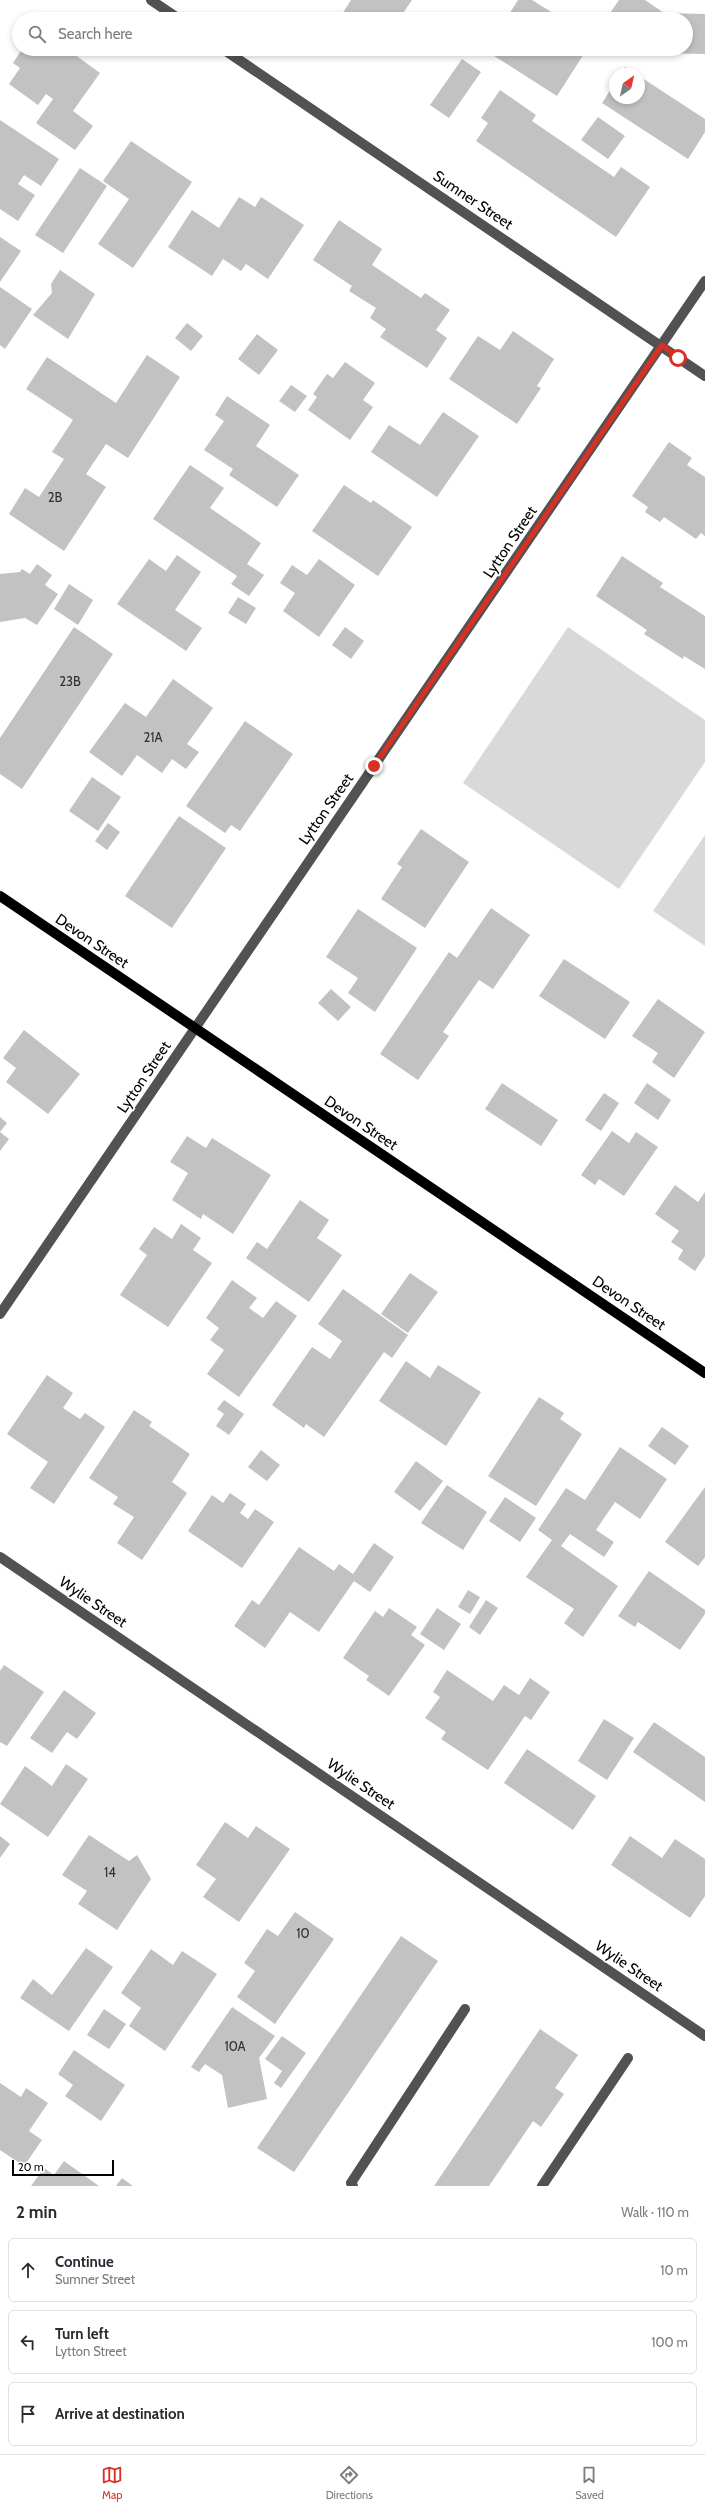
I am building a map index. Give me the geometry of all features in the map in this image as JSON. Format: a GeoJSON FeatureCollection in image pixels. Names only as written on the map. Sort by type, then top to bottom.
{"type":"FeatureCollection","features":[{"type":"Feature","properties":{"kind":"main road","name":"Devon Street"},"geometry":{"type":"LineString","coordinates":[[0,896],[705,1372]]}},
{"type":"Feature","properties":{"kind":"street"},"geometry":{"type":"LineString","coordinates":[[151,0],[169,12]]}},
{"type":"Feature","properties":{"kind":"street","name":"Sumner Street"},"geometry":{"type":"LineString","coordinates":[[233,56],[662,345],[705,376]]}},
{"type":"Feature","properties":{"kind":"street","name":"Lytton Street"},"geometry":{"type":"LineString","coordinates":[[0,1314],[705,281]]}},
{"type":"Feature","properties":{"kind":"street","name":"Wylie Street"},"geometry":{"type":"LineString","coordinates":[[0,1557],[705,2036]]}},
{"type":"Feature","properties":{"kind":"street"},"geometry":{"type":"LineString","coordinates":[[353,2186],[352,2183],[465,2009]]}},
{"type":"Feature","properties":{"kind":"street"},"geometry":{"type":"LineString","coordinates":[[542,2186],[628,2058]]}},
{"type":"Feature","properties":{"kind":"shaded area"},"geometry":{"type":"Polygon","coordinates":[[[568,627],[705,720],[705,762],[619,889],[463,783],[568,627]]]}},
{"type":"Feature","properties":{"kind":"shaded area"},"geometry":{"type":"Polygon","coordinates":[[[705,835],[705,946],[653,911],[705,835]]]}},
{"type":"Feature","properties":{"kind":"building"},"geometry":{"type":"Polygon","coordinates":[[[351,0],[412,0],[404,12],[343,12],[351,0]]]}},
{"type":"Feature","properties":{"kind":"building"},"geometry":{"type":"Polygon","coordinates":[[[518,0],[532,0],[551,12],[510,12],[518,0]]]}},
{"type":"Feature","properties":{"kind":"building"},"geometry":{"type":"Polygon","coordinates":[[[619,0],[645,0],[663,12],[611,12],[619,0]]]}},
{"type":"Feature","properties":{"kind":"building"},"geometry":{"type":"Polygon","coordinates":[[[693,14],[705,14],[705,54],[693,54],[693,14]]]}},
{"type":"Feature","properties":{"kind":"building"},"geometry":{"type":"Polygon","coordinates":[[[18,56],[77,56],[100,73],[73,111],[93,126],[75,150],[36,123],[53,99],[46,94],[38,105],[9,84],[20,68],[13,63],[18,56]]]}},
{"type":"Feature","properties":{"kind":"building"},"geometry":{"type":"Polygon","coordinates":[[[494,56],[583,56],[557,96],[494,56]]]}},
{"type":"Feature","properties":{"kind":"building"},"geometry":{"type":"Polygon","coordinates":[[[462,59],[481,72],[449,118],[430,105],[462,59]]]}},
{"type":"Feature","properties":{"kind":"building"},"geometry":{"type":"Polygon","coordinates":[[[645,80],[705,119],[705,132],[688,159],[602,103],[609,92],[609,104],[645,104],[645,80]]]}},
{"type":"Feature","properties":{"kind":"building"},"geometry":{"type":"Polygon","coordinates":[[[500,90],[536,115],[532,121],[614,177],[621,167],[650,187],[616,237],[476,141],[488,123],[481,118],[500,90]]]}},
{"type":"Feature","properties":{"kind":"building"},"geometry":{"type":"Polygon","coordinates":[[[598,117],[625,136],[608,159],[581,140],[598,117]]]}},
{"type":"Feature","properties":{"kind":"building"},"geometry":{"type":"Polygon","coordinates":[[[0,120],[59,159],[41,186],[24,175],[18,184],[35,195],[18,221],[0,209],[0,120]]]}},
{"type":"Feature","properties":{"kind":"building"},"geometry":{"type":"Polygon","coordinates":[[[131,141],[192,182],[133,268],[98,244],[129,199],[103,181],[131,141]]]}},
{"type":"Feature","properties":{"kind":"building"},"geometry":{"type":"Polygon","coordinates":[[[80,168],[107,186],[63,253],[35,235],[80,168]]]}},
{"type":"Feature","properties":{"kind":"building"},"geometry":{"type":"Polygon","coordinates":[[[239,197],[255,207],[261,197],[304,225],[268,279],[246,264],[241,271],[223,259],[212,276],[168,247],[192,210],[219,228],[239,197]]]}},
{"type":"Feature","properties":{"kind":"building"},"geometry":{"type":"Polygon","coordinates":[[[339,220],[382,249],[372,265],[421,298],[425,293],[450,310],[436,330],[447,338],[427,368],[380,337],[386,329],[370,318],[376,308],[349,291],[352,286],[313,260],[339,220]]]}},
{"type":"Feature","properties":{"kind":"building"},"geometry":{"type":"Polygon","coordinates":[[[0,237],[21,251],[0,282],[0,237]]]}},
{"type":"Feature","properties":{"kind":"building"},"geometry":{"type":"Polygon","coordinates":[[[60,270],[95,294],[68,339],[33,315],[52,293],[51,284],[60,270]]]}},
{"type":"Feature","properties":{"kind":"building"},"geometry":{"type":"Polygon","coordinates":[[[0,287],[32,309],[5,349],[0,345],[0,287]]]}},
{"type":"Feature","properties":{"kind":"building"},"geometry":{"type":"Polygon","coordinates":[[[187,323],[203,336],[191,351],[175,338],[187,323]]]}},
{"type":"Feature","properties":{"kind":"building"},"geometry":{"type":"Polygon","coordinates":[[[513,331],[554,359],[537,386],[541,388],[517,424],[449,379],[478,336],[500,350],[513,331]]]}},
{"type":"Feature","properties":{"kind":"building"},"geometry":{"type":"Polygon","coordinates":[[[257,334],[278,350],[259,375],[238,359],[257,334]]]}},
{"type":"Feature","properties":{"kind":"building"},"geometry":{"type":"Polygon","coordinates":[[[147,355],[180,377],[128,458],[106,444],[86,474],[106,487],[64,551],[9,514],[25,488],[39,497],[64,459],[52,452],[73,420],[26,389],[47,357],[116,403],[147,355]]]}},
{"type":"Feature","properties":{"kind":"building"},"geometry":{"type":"Polygon","coordinates":[[[345,362],[375,383],[363,400],[373,407],[350,440],[308,410],[317,397],[313,394],[327,374],[333,378],[345,362]]]}},
{"type":"Feature","properties":{"kind":"building"},"geometry":{"type":"Polygon","coordinates":[[[291,385],[307,396],[295,412],[279,401],[291,385]]]}},
{"type":"Feature","properties":{"kind":"building"},"geometry":{"type":"Polygon","coordinates":[[[227,396],[270,425],[256,446],[299,475],[277,507],[229,475],[233,469],[204,450],[224,421],[215,415],[227,396]]]}},
{"type":"Feature","properties":{"kind":"building"},"geometry":{"type":"Polygon","coordinates":[[[443,412],[479,436],[437,497],[371,452],[389,425],[420,445],[443,412]]]}},
{"type":"Feature","properties":{"kind":"building"},"geometry":{"type":"Polygon","coordinates":[[[669,442],[692,458],[687,465],[705,477],[705,536],[701,533],[696,539],[664,517],[660,522],[645,512],[648,507],[632,496],[669,442]]]}},
{"type":"Feature","properties":{"kind":"building"},"geometry":{"type":"Polygon","coordinates":[[[190,465],[224,488],[210,508],[261,543],[247,564],[264,575],[249,596],[231,584],[237,576],[153,519],[190,465]]]}},
{"type":"Feature","properties":{"kind":"building"},"geometry":{"type":"Polygon","coordinates":[[[344,485],[371,503],[373,500],[412,527],[378,576],[312,531],[344,485]]]}},
{"type":"Feature","properties":{"kind":"building"},"geometry":{"type":"Polygon","coordinates":[[[177,555],[201,572],[175,610],[202,628],[186,651],[117,604],[149,559],[166,571],[177,555]]]}},
{"type":"Feature","properties":{"kind":"building"},"geometry":{"type":"Polygon","coordinates":[[[622,556],[663,583],[660,587],[705,616],[705,669],[684,656],[683,659],[644,634],[647,630],[596,596],[622,556]]]}},
{"type":"Feature","properties":{"kind":"building"},"geometry":{"type":"Polygon","coordinates":[[[319,559],[355,585],[319,637],[283,611],[295,593],[280,583],[292,565],[307,575],[319,559]]]}},
{"type":"Feature","properties":{"kind":"building"},"geometry":{"type":"Polygon","coordinates":[[[37,564],[52,575],[45,585],[58,594],[37,625],[25,618],[0,622],[0,574],[20,572],[22,569],[30,574],[37,564]]]}},
{"type":"Feature","properties":{"kind":"building"},"geometry":{"type":"Polygon","coordinates":[[[69,584],[93,600],[78,625],[54,609],[69,584]]]}},
{"type":"Feature","properties":{"kind":"building"},"geometry":{"type":"Polygon","coordinates":[[[238,597],[256,608],[246,624],[228,613],[238,597]]]}},
{"type":"Feature","properties":{"kind":"building"},"geometry":{"type":"Polygon","coordinates":[[[74,627],[113,654],[22,789],[0,774],[0,738],[74,627]]]}},
{"type":"Feature","properties":{"kind":"building"},"geometry":{"type":"Polygon","coordinates":[[[345,627],[364,641],[351,659],[332,645],[345,627]]]}},
{"type":"Feature","properties":{"kind":"building"},"geometry":{"type":"Polygon","coordinates":[[[173,679],[213,708],[187,744],[199,752],[186,769],[172,759],[162,773],[137,755],[122,776],[89,752],[125,703],[146,717],[173,679]]]}},
{"type":"Feature","properties":{"kind":"building"},"geometry":{"type":"Polygon","coordinates":[[[245,721],[293,754],[240,831],[231,825],[225,833],[186,806],[245,721]]]}},
{"type":"Feature","properties":{"kind":"building"},"geometry":{"type":"Polygon","coordinates":[[[92,777],[121,797],[98,831],[69,811],[92,777]]]}},
{"type":"Feature","properties":{"kind":"building"},"geometry":{"type":"Polygon","coordinates":[[[179,816],[226,848],[172,928],[125,896],[179,816]]]}},
{"type":"Feature","properties":{"kind":"building"},"geometry":{"type":"Polygon","coordinates":[[[108,823],[120,832],[107,850],[95,841],[108,823]]]}},
{"type":"Feature","properties":{"kind":"building"},"geometry":{"type":"Polygon","coordinates":[[[421,829],[469,862],[425,928],[381,899],[402,867],[397,864],[421,829]]]}},
{"type":"Feature","properties":{"kind":"building"},"geometry":{"type":"Polygon","coordinates":[[[491,908],[530,935],[493,989],[479,980],[443,1032],[449,1036],[418,1080],[380,1054],[449,952],[457,958],[491,908]]]}},
{"type":"Feature","properties":{"kind":"building"},"geometry":{"type":"Polygon","coordinates":[[[358,909],[417,948],[375,1012],[348,993],[358,978],[326,957],[358,909]]]}},
{"type":"Feature","properties":{"kind":"building"},"geometry":{"type":"Polygon","coordinates":[[[564,959],[630,1002],[605,1039],[539,996],[564,959]]]}},
{"type":"Feature","properties":{"kind":"building"},"geometry":{"type":"Polygon","coordinates":[[[331,989],[351,1007],[338,1021],[318,1003],[331,989]]]}},
{"type":"Feature","properties":{"kind":"building"},"geometry":{"type":"Polygon","coordinates":[[[658,999],[705,1032],[674,1078],[652,1062],[658,1053],[632,1036],[658,999]]]}},
{"type":"Feature","properties":{"kind":"building"},"geometry":{"type":"Polygon","coordinates":[[[24,1030],[80,1074],[48,1114],[6,1082],[16,1068],[3,1058],[24,1030]]]}},
{"type":"Feature","properties":{"kind":"building"},"geometry":{"type":"Polygon","coordinates":[[[502,1083],[558,1120],[541,1146],[485,1109],[502,1083]]]}},
{"type":"Feature","properties":{"kind":"building"},"geometry":{"type":"Polygon","coordinates":[[[647,1083],[671,1100],[658,1120],[634,1103],[647,1083]]]}},
{"type":"Feature","properties":{"kind":"building"},"geometry":{"type":"Polygon","coordinates":[[[604,1093],[619,1103],[601,1131],[585,1120],[604,1093]]]}},
{"type":"Feature","properties":{"kind":"building"},"geometry":{"type":"Polygon","coordinates":[[[0,1117],[7,1123],[0,1132],[0,1117]]]}},
{"type":"Feature","properties":{"kind":"building"},"geometry":{"type":"Polygon","coordinates":[[[612,1131],[629,1143],[636,1132],[658,1147],[624,1196],[599,1179],[595,1185],[581,1175],[612,1131]]]}},
{"type":"Feature","properties":{"kind":"building"},"geometry":{"type":"Polygon","coordinates":[[[0,1132],[9,1139],[0,1151],[0,1132]]]}},
{"type":"Feature","properties":{"kind":"building"},"geometry":{"type":"Polygon","coordinates":[[[187,1136],[206,1148],[212,1138],[271,1175],[233,1234],[203,1214],[201,1219],[172,1200],[188,1173],[170,1162],[187,1136]]]}},
{"type":"Feature","properties":{"kind":"building"},"geometry":{"type":"Polygon","coordinates":[[[675,1185],[698,1202],[705,1192],[705,1256],[695,1271],[678,1259],[683,1250],[671,1242],[679,1231],[655,1214],[675,1185]]]}},
{"type":"Feature","properties":{"kind":"building"},"geometry":{"type":"Polygon","coordinates":[[[300,1200],[329,1220],[317,1238],[342,1255],[309,1302],[246,1258],[257,1242],[267,1249],[300,1200]]]}},
{"type":"Feature","properties":{"kind":"building"},"geometry":{"type":"Polygon","coordinates":[[[181,1224],[201,1238],[193,1250],[212,1263],[168,1327],[120,1295],[147,1255],[139,1249],[154,1227],[172,1239],[181,1224]]]}},
{"type":"Feature","properties":{"kind":"building"},"geometry":{"type":"Polygon","coordinates":[[[410,1273],[438,1292],[408,1333],[381,1314],[410,1273]]]}},
{"type":"Feature","properties":{"kind":"building"},"geometry":{"type":"Polygon","coordinates":[[[232,1280],[257,1298],[249,1308],[263,1318],[276,1301],[297,1316],[239,1397],[207,1374],[224,1350],[210,1340],[219,1328],[206,1318],[232,1280]]]}},
{"type":"Feature","properties":{"kind":"building"},"geometry":{"type":"Polygon","coordinates":[[[343,1289],[408,1335],[392,1358],[384,1352],[324,1437],[306,1424],[304,1428],[272,1405],[312,1347],[330,1359],[342,1341],[318,1324],[343,1289]]]}},
{"type":"Feature","properties":{"kind":"building"},"geometry":{"type":"Polygon","coordinates":[[[406,1361],[430,1378],[438,1365],[481,1392],[446,1446],[379,1401],[406,1361]]]}},
{"type":"Feature","properties":{"kind":"building"},"geometry":{"type":"Polygon","coordinates":[[[47,1375],[73,1393],[63,1408],[80,1419],[85,1413],[105,1427],[54,1504],[30,1488],[48,1462],[7,1434],[47,1375]]]}},
{"type":"Feature","properties":{"kind":"building"},"geometry":{"type":"Polygon","coordinates":[[[539,1397],[564,1413],[560,1419],[582,1434],[536,1506],[488,1476],[539,1397]]]}},
{"type":"Feature","properties":{"kind":"building"},"geometry":{"type":"Polygon","coordinates":[[[224,1400],[244,1414],[229,1435],[216,1426],[224,1414],[217,1409],[224,1400]]]}},
{"type":"Feature","properties":{"kind":"building"},"geometry":{"type":"Polygon","coordinates":[[[134,1410],[152,1422],[149,1426],[190,1454],[172,1482],[187,1493],[142,1560],[117,1543],[134,1517],[113,1504],[118,1497],[89,1478],[134,1410]]]}},
{"type":"Feature","properties":{"kind":"building"},"geometry":{"type":"Polygon","coordinates":[[[662,1427],[689,1446],[675,1465],[648,1446],[662,1427]]]}},
{"type":"Feature","properties":{"kind":"building"},"geometry":{"type":"Polygon","coordinates":[[[620,1447],[667,1479],[640,1519],[615,1502],[596,1530],[614,1542],[604,1557],[570,1534],[561,1546],[618,1586],[583,1637],[564,1623],[574,1609],[526,1577],[552,1540],[538,1530],[566,1488],[585,1500],[620,1447]]]}},
{"type":"Feature","properties":{"kind":"building"},"geometry":{"type":"Polygon","coordinates":[[[261,1450],[280,1465],[267,1481],[248,1467],[261,1450]]]}},
{"type":"Feature","properties":{"kind":"building"},"geometry":{"type":"Polygon","coordinates":[[[416,1461],[443,1481],[420,1511],[394,1492],[416,1461]]]}},
{"type":"Feature","properties":{"kind":"building"},"geometry":{"type":"Polygon","coordinates":[[[447,1485],[487,1512],[463,1550],[421,1523],[447,1485]]]}},
{"type":"Feature","properties":{"kind":"building"},"geometry":{"type":"Polygon","coordinates":[[[705,1487],[705,1557],[698,1566],[665,1542],[705,1487]]]}},
{"type":"Feature","properties":{"kind":"building"},"geometry":{"type":"Polygon","coordinates":[[[230,1493],[246,1504],[240,1513],[248,1519],[255,1509],[274,1522],[242,1568],[188,1531],[212,1495],[223,1503],[230,1493]]]}},
{"type":"Feature","properties":{"kind":"building"},"geometry":{"type":"Polygon","coordinates":[[[505,1497],[536,1518],[520,1542],[489,1521],[505,1497]]]}},
{"type":"Feature","properties":{"kind":"building"},"geometry":{"type":"Polygon","coordinates":[[[374,1543],[394,1557],[370,1592],[354,1581],[319,1632],[290,1612],[265,1648],[234,1626],[252,1600],[259,1605],[299,1547],[334,1571],[339,1564],[353,1574],[374,1543]]]}},
{"type":"Feature","properties":{"kind":"building"},"geometry":{"type":"Polygon","coordinates":[[[649,1571],[705,1610],[705,1614],[680,1650],[638,1622],[635,1627],[618,1616],[649,1571]]]}},
{"type":"Feature","properties":{"kind":"building"},"geometry":{"type":"Polygon","coordinates":[[[468,1590],[480,1597],[470,1614],[458,1607],[468,1590]]]}},
{"type":"Feature","properties":{"kind":"building"},"geometry":{"type":"Polygon","coordinates":[[[486,1600],[498,1608],[480,1635],[469,1627],[486,1600]]]}},
{"type":"Feature","properties":{"kind":"building"},"geometry":{"type":"Polygon","coordinates":[[[389,1608],[417,1627],[411,1635],[425,1645],[389,1696],[366,1680],[369,1676],[343,1658],[375,1611],[383,1617],[389,1608]]]}},
{"type":"Feature","properties":{"kind":"building"},"geometry":{"type":"Polygon","coordinates":[[[437,1608],[461,1624],[444,1650],[420,1634],[437,1608]]]}},
{"type":"Feature","properties":{"kind":"building"},"geometry":{"type":"Polygon","coordinates":[[[4,1665],[44,1692],[7,1746],[0,1742],[0,1671],[4,1665]]]}},
{"type":"Feature","properties":{"kind":"building"},"geometry":{"type":"Polygon","coordinates":[[[447,1670],[493,1701],[504,1685],[519,1695],[530,1678],[550,1692],[531,1720],[525,1716],[488,1770],[441,1739],[446,1732],[425,1718],[440,1697],[433,1692],[447,1670]]]}},
{"type":"Feature","properties":{"kind":"building"},"geometry":{"type":"Polygon","coordinates":[[[64,1690],[96,1713],[77,1739],[67,1732],[52,1753],[30,1738],[64,1690]]]}},
{"type":"Feature","properties":{"kind":"building"},"geometry":{"type":"Polygon","coordinates":[[[604,1719],[634,1738],[607,1780],[578,1761],[604,1719]]]}},
{"type":"Feature","properties":{"kind":"building"},"geometry":{"type":"Polygon","coordinates":[[[654,1722],[705,1757],[705,1802],[633,1752],[654,1722]]]}},
{"type":"Feature","properties":{"kind":"building"},"geometry":{"type":"Polygon","coordinates":[[[527,1749],[596,1796],[573,1830],[504,1783],[527,1749]]]}},
{"type":"Feature","properties":{"kind":"building"},"geometry":{"type":"Polygon","coordinates":[[[66,1764],[88,1779],[48,1837],[0,1804],[25,1766],[52,1786],[66,1764]]]}},
{"type":"Feature","properties":{"kind":"building"},"geometry":{"type":"Polygon","coordinates":[[[225,1822],[248,1838],[256,1826],[290,1849],[239,1922],[203,1897],[216,1879],[196,1865],[225,1822]]]}},
{"type":"Feature","properties":{"kind":"building"},"geometry":{"type":"Polygon","coordinates":[[[89,1835],[129,1861],[137,1855],[151,1879],[117,1930],[78,1904],[87,1891],[62,1875],[89,1835]]]}},
{"type":"Feature","properties":{"kind":"building"},"geometry":{"type":"Polygon","coordinates":[[[0,1836],[10,1844],[0,1858],[0,1836]]]}},
{"type":"Feature","properties":{"kind":"building"},"geometry":{"type":"Polygon","coordinates":[[[630,1836],[662,1858],[675,1839],[705,1859],[705,1896],[690,1918],[611,1865],[630,1836]]]}},
{"type":"Feature","properties":{"kind":"building"},"geometry":{"type":"Polygon","coordinates":[[[295,1912],[334,1939],[275,2024],[237,1997],[255,1971],[244,1963],[267,1929],[278,1936],[295,1912]]]}},
{"type":"Feature","properties":{"kind":"building"},"geometry":{"type":"Polygon","coordinates":[[[401,1936],[438,1961],[294,2172],[257,2148],[401,1936]]]}},
{"type":"Feature","properties":{"kind":"building"},"geometry":{"type":"Polygon","coordinates":[[[86,1948],[113,1967],[69,2031],[20,1998],[33,1979],[52,1995],[86,1948]]]}},
{"type":"Feature","properties":{"kind":"building"},"geometry":{"type":"Polygon","coordinates":[[[151,1949],[173,1965],[182,1951],[217,1974],[165,2051],[129,2026],[141,2008],[121,1993],[151,1949]]]}},
{"type":"Feature","properties":{"kind":"building"},"geometry":{"type":"Polygon","coordinates":[[[232,2007],[275,2036],[259,2058],[267,2099],[228,2108],[222,2075],[205,2064],[199,2072],[191,2067],[232,2007]]]}},
{"type":"Feature","properties":{"kind":"building"},"geometry":{"type":"Polygon","coordinates":[[[104,2009],[126,2024],[109,2049],[87,2035],[104,2009]]]}},
{"type":"Feature","properties":{"kind":"building"},"geometry":{"type":"Polygon","coordinates":[[[540,2029],[578,2055],[555,2088],[564,2094],[541,2127],[533,2121],[489,2186],[434,2186],[540,2029]]]}},
{"type":"Feature","properties":{"kind":"building"},"geometry":{"type":"Polygon","coordinates":[[[282,2036],[306,2053],[281,2088],[274,2083],[282,2071],[265,2059],[282,2036]]]}},
{"type":"Feature","properties":{"kind":"building"},"geometry":{"type":"Polygon","coordinates":[[[74,2050],[125,2085],[101,2121],[65,2096],[73,2085],[58,2074],[74,2050]]]}},
{"type":"Feature","properties":{"kind":"building"},"geometry":{"type":"Polygon","coordinates":[[[0,2083],[21,2097],[26,2088],[48,2103],[29,2131],[42,2140],[24,2166],[0,2150],[0,2083]]]}},
{"type":"Feature","properties":{"kind":"building"},"geometry":{"type":"Polygon","coordinates":[[[64,2161],[99,2186],[31,2186],[44,2168],[54,2175],[64,2161]]]}},
{"type":"Feature","properties":{"kind":"building"},"geometry":{"type":"Polygon","coordinates":[[[122,2178],[133,2186],[116,2186],[122,2178]]]}},
{"type":"Feature","properties":{"kind":"route"},"geometry":{"type":"LineString","coordinates":[[374,766],[662,345],[678,358]]}}]}
